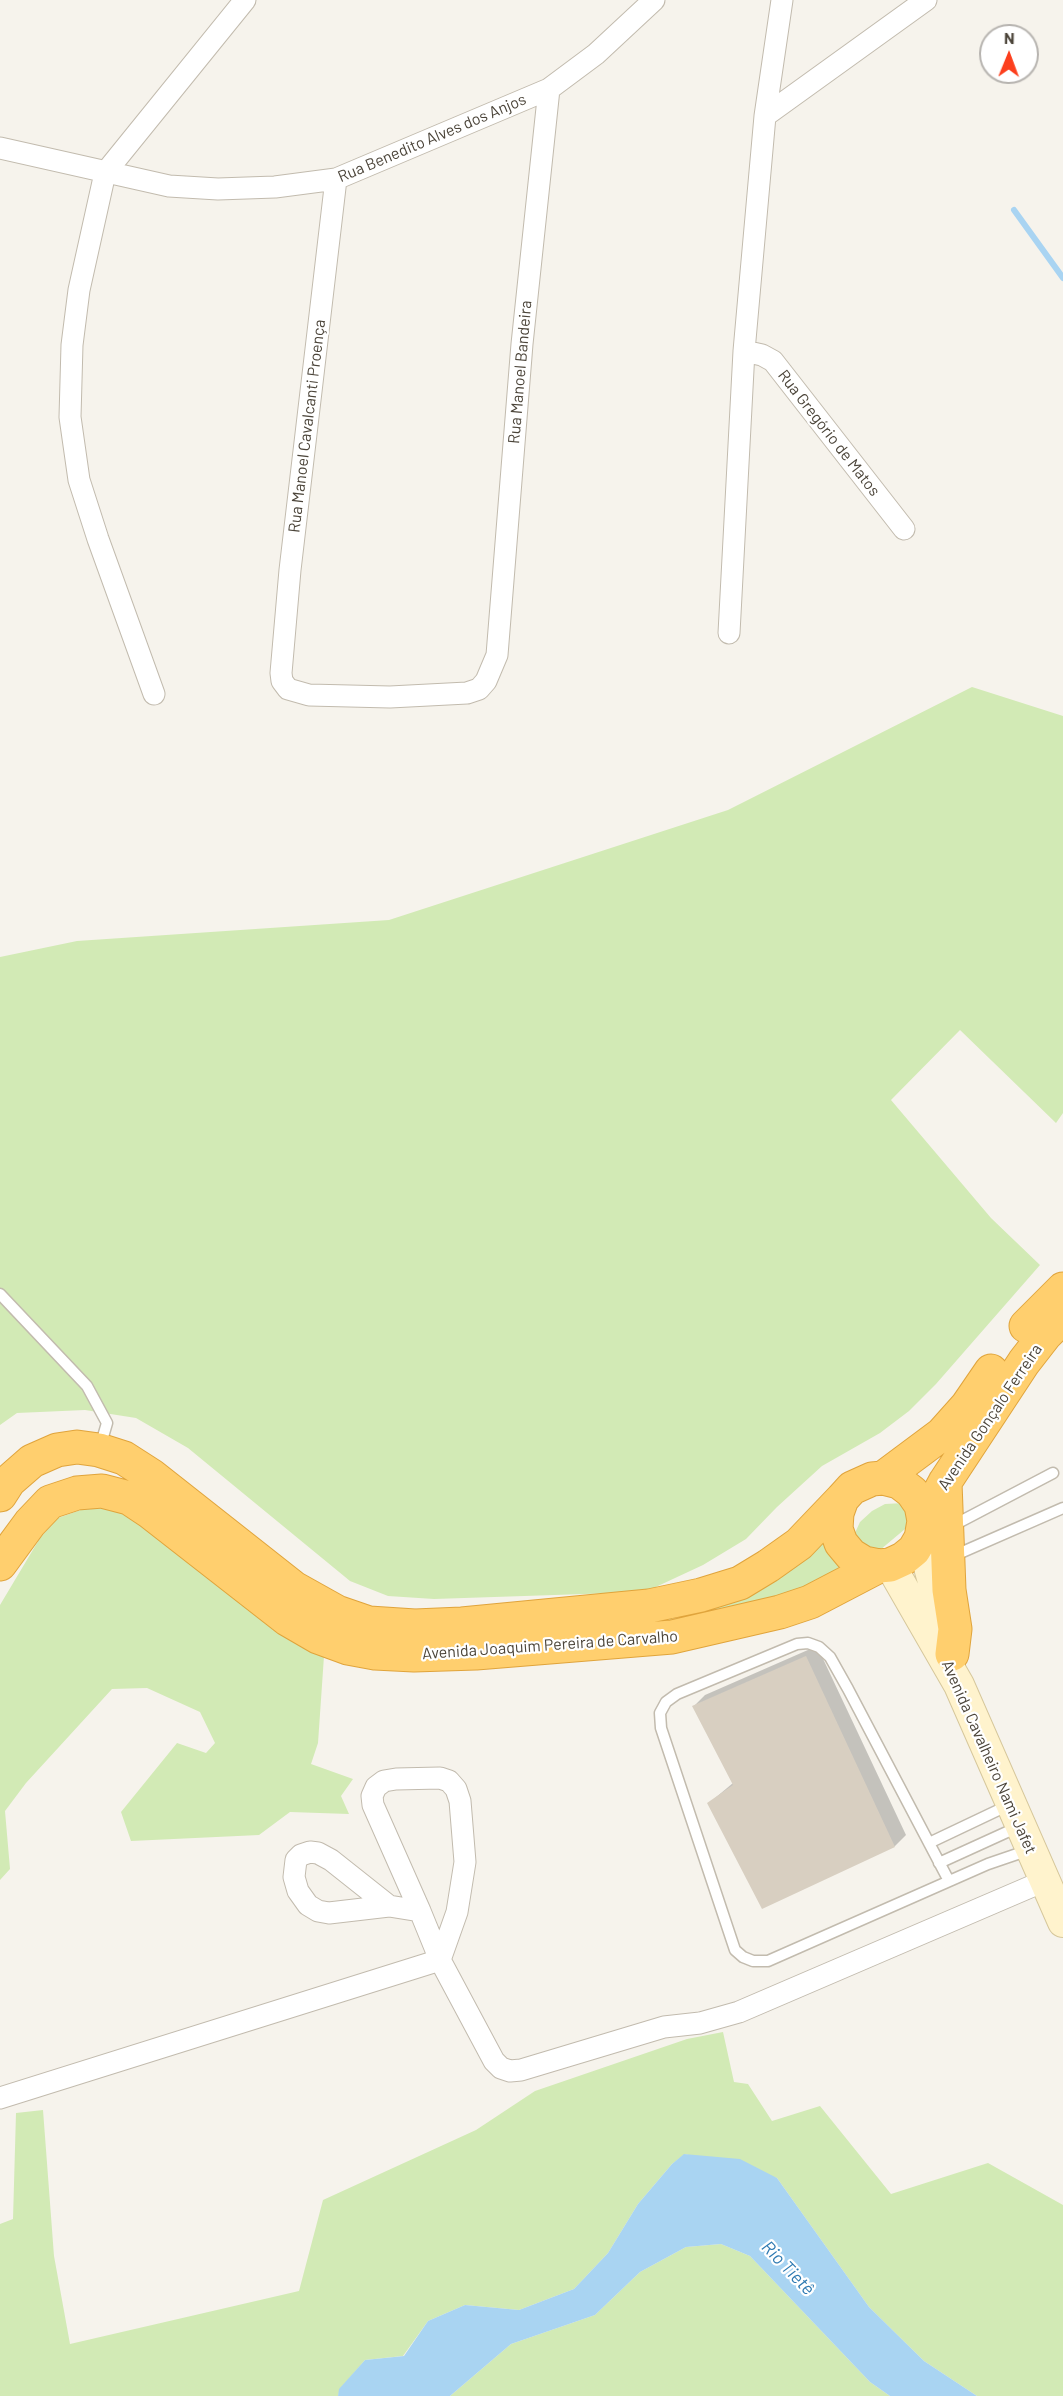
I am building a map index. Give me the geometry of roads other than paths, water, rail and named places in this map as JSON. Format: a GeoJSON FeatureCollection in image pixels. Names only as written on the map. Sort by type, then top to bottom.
{"type":"FeatureCollection","features":[{"type":"Feature","properties":{"kind":"highway","name":"Avenida Gonçalo Ferreira"},"geometry":{"type":"LineString","coordinates":[[883,1478],[942,1434],[967,1406],[1008,1347],[1063,1289]]}},
{"type":"Feature","properties":{"kind":"highway","name":"Avenida Gonçalo Ferreira"},"geometry":{"type":"LineString","coordinates":[[935,1536],[945,1482],[1024,1362],[1045,1335],[1063,1317]]}},
{"type":"Feature","properties":{"kind":"highway","name":"Avenida Joaquim Pereira de Carvalho"},"geometry":{"type":"LineString","coordinates":[[0,1495],[9,1481],[32,1461],[57,1450],[77,1447],[99,1450],[124,1458],[152,1476],[294,1588],[337,1612],[369,1623],[392,1624],[462,1624],[614,1610],[649,1606],[701,1595],[740,1583],[768,1566],[799,1544],[842,1499]]}},
{"type":"Feature","properties":{"kind":"highway"},"geometry":{"type":"LineString","coordinates":[[935,1536],[903,1559],[884,1565],[864,1563],[851,1555],[841,1543],[836,1529],[837,1514],[842,1499],[861,1482],[883,1478],[899,1482],[912,1492],[921,1505],[935,1536],[949,1590],[955,1629],[956,1669]]}},
{"type":"Feature","properties":{"kind":"highway","name":"Avenida Joaquim Pereira de Carvalho"},"geometry":{"type":"LineString","coordinates":[[0,1564],[30,1523],[50,1502],[77,1493],[102,1491],[129,1498],[150,1512],[287,1619],[318,1637],[348,1648],[375,1653],[414,1655],[488,1652],[672,1637],[780,1612],[810,1602],[884,1565]]}},
{"type":"Feature","properties":{"kind":"main road","name":"Avenida Cavalheiro Nami Jafet"},"geometry":{"type":"LineString","coordinates":[[884,1565],[956,1669],[1021,1826],[1049,1880],[1063,1922]]}},
{"type":"Feature","properties":{"kind":"street"},"geometry":{"type":"LineString","coordinates":[[154,694],[79,480],[70,417],[72,345],[79,290],[105,173],[244,0]]}},
{"type":"Feature","properties":{"kind":"street","name":"Rua Benedito Alves dos Anjos"},"geometry":{"type":"LineString","coordinates":[[0,148],[169,186],[218,189],[275,187],[336,179],[549,89],[596,54],[654,0]]}},
{"type":"Feature","properties":{"kind":"street"},"geometry":{"type":"LineString","coordinates":[[729,633],[744,351],[765,116],[782,0]]}},
{"type":"Feature","properties":{"kind":"street"},"geometry":{"type":"LineString","coordinates":[[765,116],[926,0]]}},
{"type":"Feature","properties":{"kind":"street","name":"Rua Manoel Bandeira"},"geometry":{"type":"LineString","coordinates":[[281,673],[282,681],[288,689],[309,695],[390,697],[467,693],[478,689],[486,681],[497,655],[522,344],[549,89]]}},
{"type":"Feature","properties":{"kind":"street","name":"Rua Manoel Cavalcanti Proença"},"geometry":{"type":"LineString","coordinates":[[281,673],[290,570],[336,179]]}},
{"type":"Feature","properties":{"kind":"street","name":"Rua Gregório de Matos"},"geometry":{"type":"LineString","coordinates":[[744,351],[762,355],[773,361],[904,529]]}},
{"type":"Feature","properties":{"kind":"street"},"geometry":{"type":"LineString","coordinates":[[440,1960],[457,1912],[465,1862],[460,1801],[456,1789],[449,1781],[440,1778],[384,1781],[376,1787],[372,1796],[374,1805],[440,1960],[494,2061],[501,2068],[521,2070],[664,2027],[700,2023],[738,2012],[1049,1880]]}},
{"type":"Feature","properties":{"kind":"street"},"geometry":{"type":"LineString","coordinates":[[389,1906],[420,1911]]}},
{"type":"Feature","properties":{"kind":"street"},"geometry":{"type":"LineString","coordinates":[[0,2098],[440,1960]]}},
{"type":"Feature","properties":{"kind":"lane"},"geometry":{"type":"LineString","coordinates":[[0,1294],[87,1386],[107,1423],[99,1450]]}},
{"type":"Feature","properties":{"kind":"lane"},"geometry":{"type":"LineString","coordinates":[[935,1536],[1053,1473]]}},
{"type":"Feature","properties":{"kind":"lane"},"geometry":{"type":"LineString","coordinates":[[935,1536],[1063,1508]]}},
{"type":"Feature","properties":{"kind":"lane"},"geometry":{"type":"LineString","coordinates":[[949,1881],[848,1689],[830,1657],[819,1647],[808,1643],[797,1644],[677,1694],[666,1702],[660,1713],[661,1728],[735,1950],[743,1957],[753,1961],[768,1960],[988,1864],[1021,1826]]}},
{"type":"Feature","properties":{"kind":"lane"},"geometry":{"type":"LineString","coordinates":[[929,1843],[1021,1826]]}},
{"type":"Feature","properties":{"kind":"lane"},"geometry":{"type":"LineString","coordinates":[[939,1863],[1021,1826]]}},
{"type":"Feature","properties":{"kind":"water","name":"Rio Tietê"},"geometry":{"type":"Polygon","coordinates":[[[684,2154],[740,2159],[777,2178],[869,2307],[924,2361],[977,2396],[890,2396],[870,2382],[750,2256],[721,2244],[686,2247],[640,2272],[595,2315],[511,2344],[450,2396],[338,2396],[339,2389],[365,2360],[404,2356],[428,2321],[465,2305],[519,2310],[574,2289],[608,2253],[638,2204],[672,2164],[684,2154]]]}},
{"type":"Feature","properties":{"kind":"waterway"},"geometry":{"type":"LineString","coordinates":[[1014,210],[1063,278]]}}]}
